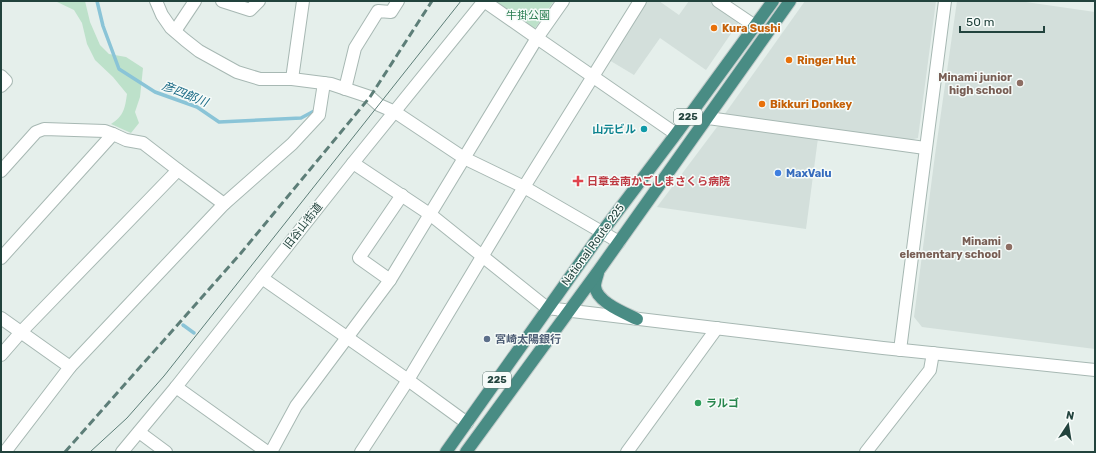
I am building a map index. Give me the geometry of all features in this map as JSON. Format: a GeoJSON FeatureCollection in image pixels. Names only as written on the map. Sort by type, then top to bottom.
{"type":"FeatureCollection","features":[{"type":"Feature","properties":{"kind":"highway","name":"National Route 225"},"geometry":{"type":"LineString","coordinates":[[446,452],[602,232],[773,1]]}},
{"type":"Feature","properties":{"kind":"highway","name":"National Route 225"},"geometry":{"type":"LineString","coordinates":[[466,452],[599,270],[790,1]]}},
{"type":"Feature","properties":{"kind":"highway"},"geometry":{"type":"LineString","coordinates":[[599,270],[595,286],[598,293],[612,306],[637,319]]}},
{"type":"Feature","properties":{"kind":"street"},"geometry":{"type":"LineString","coordinates":[[156,1],[162,15],[175,31],[199,51],[237,72],[260,79],[292,79],[324,83],[370,97],[379,105],[395,112],[464,158],[524,187],[619,242]]}},
{"type":"Feature","properties":{"kind":"street"},"geometry":{"type":"LineString","coordinates":[[175,31],[195,1]]}},
{"type":"Feature","properties":{"kind":"street"},"geometry":{"type":"LineString","coordinates":[[222,1],[250,10],[259,1]]}},
{"type":"Feature","properties":{"kind":"street"},"geometry":{"type":"LineString","coordinates":[[292,79],[303,1]]}},
{"type":"Feature","properties":{"kind":"street"},"geometry":{"type":"LineString","coordinates":[[345,89],[355,48],[378,11],[391,12],[398,1]]}},
{"type":"Feature","properties":{"kind":"street"},"geometry":{"type":"LineString","coordinates":[[484,1],[676,134]]}},
{"type":"Feature","properties":{"kind":"street","name":"旧谷山街道"},"geometry":{"type":"LineString","coordinates":[[122,452],[176,387],[353,162],[484,1]]}},
{"type":"Feature","properties":{"kind":"street"},"geometry":{"type":"LineString","coordinates":[[271,452],[296,406],[390,280],[537,38],[564,1]]}},
{"type":"Feature","properties":{"kind":"street"},"geometry":{"type":"LineString","coordinates":[[361,452],[408,380],[524,187],[640,1]]}},
{"type":"Feature","properties":{"kind":"street"},"geometry":{"type":"LineString","coordinates":[[718,1],[755,26]]}},
{"type":"Feature","properties":{"kind":"street"},"geometry":{"type":"LineString","coordinates":[[900,350],[945,1]]}},
{"type":"Feature","properties":{"kind":"street"},"geometry":{"type":"LineString","coordinates":[[1,76],[6,81],[1,86]]}},
{"type":"Feature","properties":{"kind":"street"},"geometry":{"type":"LineString","coordinates":[[5,452],[70,367],[224,204],[292,144],[319,115],[324,83]]}},
{"type":"Feature","properties":{"kind":"street"},"geometry":{"type":"LineString","coordinates":[[708,118],[925,148]]}},
{"type":"Feature","properties":{"kind":"street"},"geometry":{"type":"LineString","coordinates":[[1,171],[36,132],[44,129],[105,130],[126,140],[143,143],[224,204]]}},
{"type":"Feature","properties":{"kind":"street"},"geometry":{"type":"LineString","coordinates":[[1,258],[113,134]]}},
{"type":"Feature","properties":{"kind":"street"},"geometry":{"type":"LineString","coordinates":[[353,162],[430,215],[547,308],[900,350],[1095,370]]}},
{"type":"Feature","properties":{"kind":"street"},"geometry":{"type":"LineString","coordinates":[[1,355],[21,332],[178,170]]}},
{"type":"Feature","properties":{"kind":"street"},"geometry":{"type":"LineString","coordinates":[[390,280],[359,258],[402,195]]}},
{"type":"Feature","properties":{"kind":"street"},"geometry":{"type":"LineString","coordinates":[[262,278],[467,423]]}},
{"type":"Feature","properties":{"kind":"street"},"geometry":{"type":"LineString","coordinates":[[1,318],[70,367]]}},
{"type":"Feature","properties":{"kind":"street"},"geometry":{"type":"LineString","coordinates":[[627,452],[716,328]]}},
{"type":"Feature","properties":{"kind":"street"},"geometry":{"type":"LineString","coordinates":[[866,452],[930,370],[933,353]]}},
{"type":"Feature","properties":{"kind":"street"},"geometry":{"type":"LineString","coordinates":[[176,387],[267,452]]}},
{"type":"Feature","properties":{"kind":"street"},"geometry":{"type":"LineString","coordinates":[[139,432],[166,452]]}},
{"type":"Feature","properties":{"kind":"shaded area"},"geometry":{"type":"Polygon","coordinates":[[[646,1],[659,1],[679,15],[689,1],[709,1],[739,22],[706,70],[660,38],[634,75],[609,60],[646,1]]]}},
{"type":"Feature","properties":{"kind":"shaded area"},"geometry":{"type":"Polygon","coordinates":[[[805,1],[936,1],[918,138],[909,140],[724,115],[805,1]]]}},
{"type":"Feature","properties":{"kind":"shaded area"},"geometry":{"type":"Polygon","coordinates":[[[957,1],[1019,1],[1095,12],[1095,349],[922,327],[914,317],[957,1]]]}},
{"type":"Feature","properties":{"kind":"shaded area"},"geometry":{"type":"Polygon","coordinates":[[[727,125],[818,138],[806,229],[657,207],[717,127],[727,125]]]}},
{"type":"Feature","properties":{"kind":"green space"},"geometry":{"type":"Polygon","coordinates":[[[55,1],[85,1],[90,22],[100,45],[109,54],[126,57],[143,68],[140,97],[135,112],[139,123],[131,133],[111,124],[121,115],[127,94],[113,77],[95,60],[87,44],[82,23],[74,10],[55,1]]]}},
{"type":"Feature","properties":{"kind":"green space","name":"牛掛公園"},"geometry":{"type":"Polygon","coordinates":[[[495,1],[554,1],[531,34],[491,6],[495,1]]]}},
{"type":"Feature","properties":{"kind":"waterway","name":"彦四郎川"},"geometry":{"type":"LineString","coordinates":[[97,1],[103,26],[119,69],[155,92],[197,107],[219,122],[301,118],[316,110]]}},
{"type":"Feature","properties":{"kind":"waterway"},"geometry":{"type":"LineString","coordinates":[[183,325],[194,333]]}},
{"type":"Feature","properties":{"kind":"tram line"},"geometry":{"type":"LineString","coordinates":[[90,452],[127,418],[164,376],[461,1]]}},
{"type":"Feature","properties":{"kind":"railway"},"geometry":{"type":"LineString","coordinates":[[65,452],[241,253],[370,97],[432,1]]}},
{"type":"Feature","properties":{"kind":"place","name":"Kura Sushi"},"geometry":{"type":"Point","coordinates":[714,28]}},
{"type":"Feature","properties":{"kind":"place","name":"Ringer Hut"},"geometry":{"type":"Point","coordinates":[789,60]}},
{"type":"Feature","properties":{"kind":"place","name":"Minami junior high school"},"geometry":{"type":"Point","coordinates":[1020,83]}},
{"type":"Feature","properties":{"kind":"place","name":"Bikkuri Donkey"},"geometry":{"type":"Point","coordinates":[762,104]}},
{"type":"Feature","properties":{"kind":"place","name":"山元ビル"},"geometry":{"type":"Point","coordinates":[644,129]}},
{"type":"Feature","properties":{"kind":"place","name":"MaxValu"},"geometry":{"type":"Point","coordinates":[778,173]}},
{"type":"Feature","properties":{"kind":"place","name":"日章会南かごしまさくら病院"},"geometry":{"type":"Point","coordinates":[578,181]}},
{"type":"Feature","properties":{"kind":"place","name":"Minami elementary school"},"geometry":{"type":"Point","coordinates":[1009,247]}},
{"type":"Feature","properties":{"kind":"place","name":"宮崎太陽銀行"},"geometry":{"type":"Point","coordinates":[487,339]}},
{"type":"Feature","properties":{"kind":"place","name":"ラルゴ"},"geometry":{"type":"Point","coordinates":[698,403]}}]}
